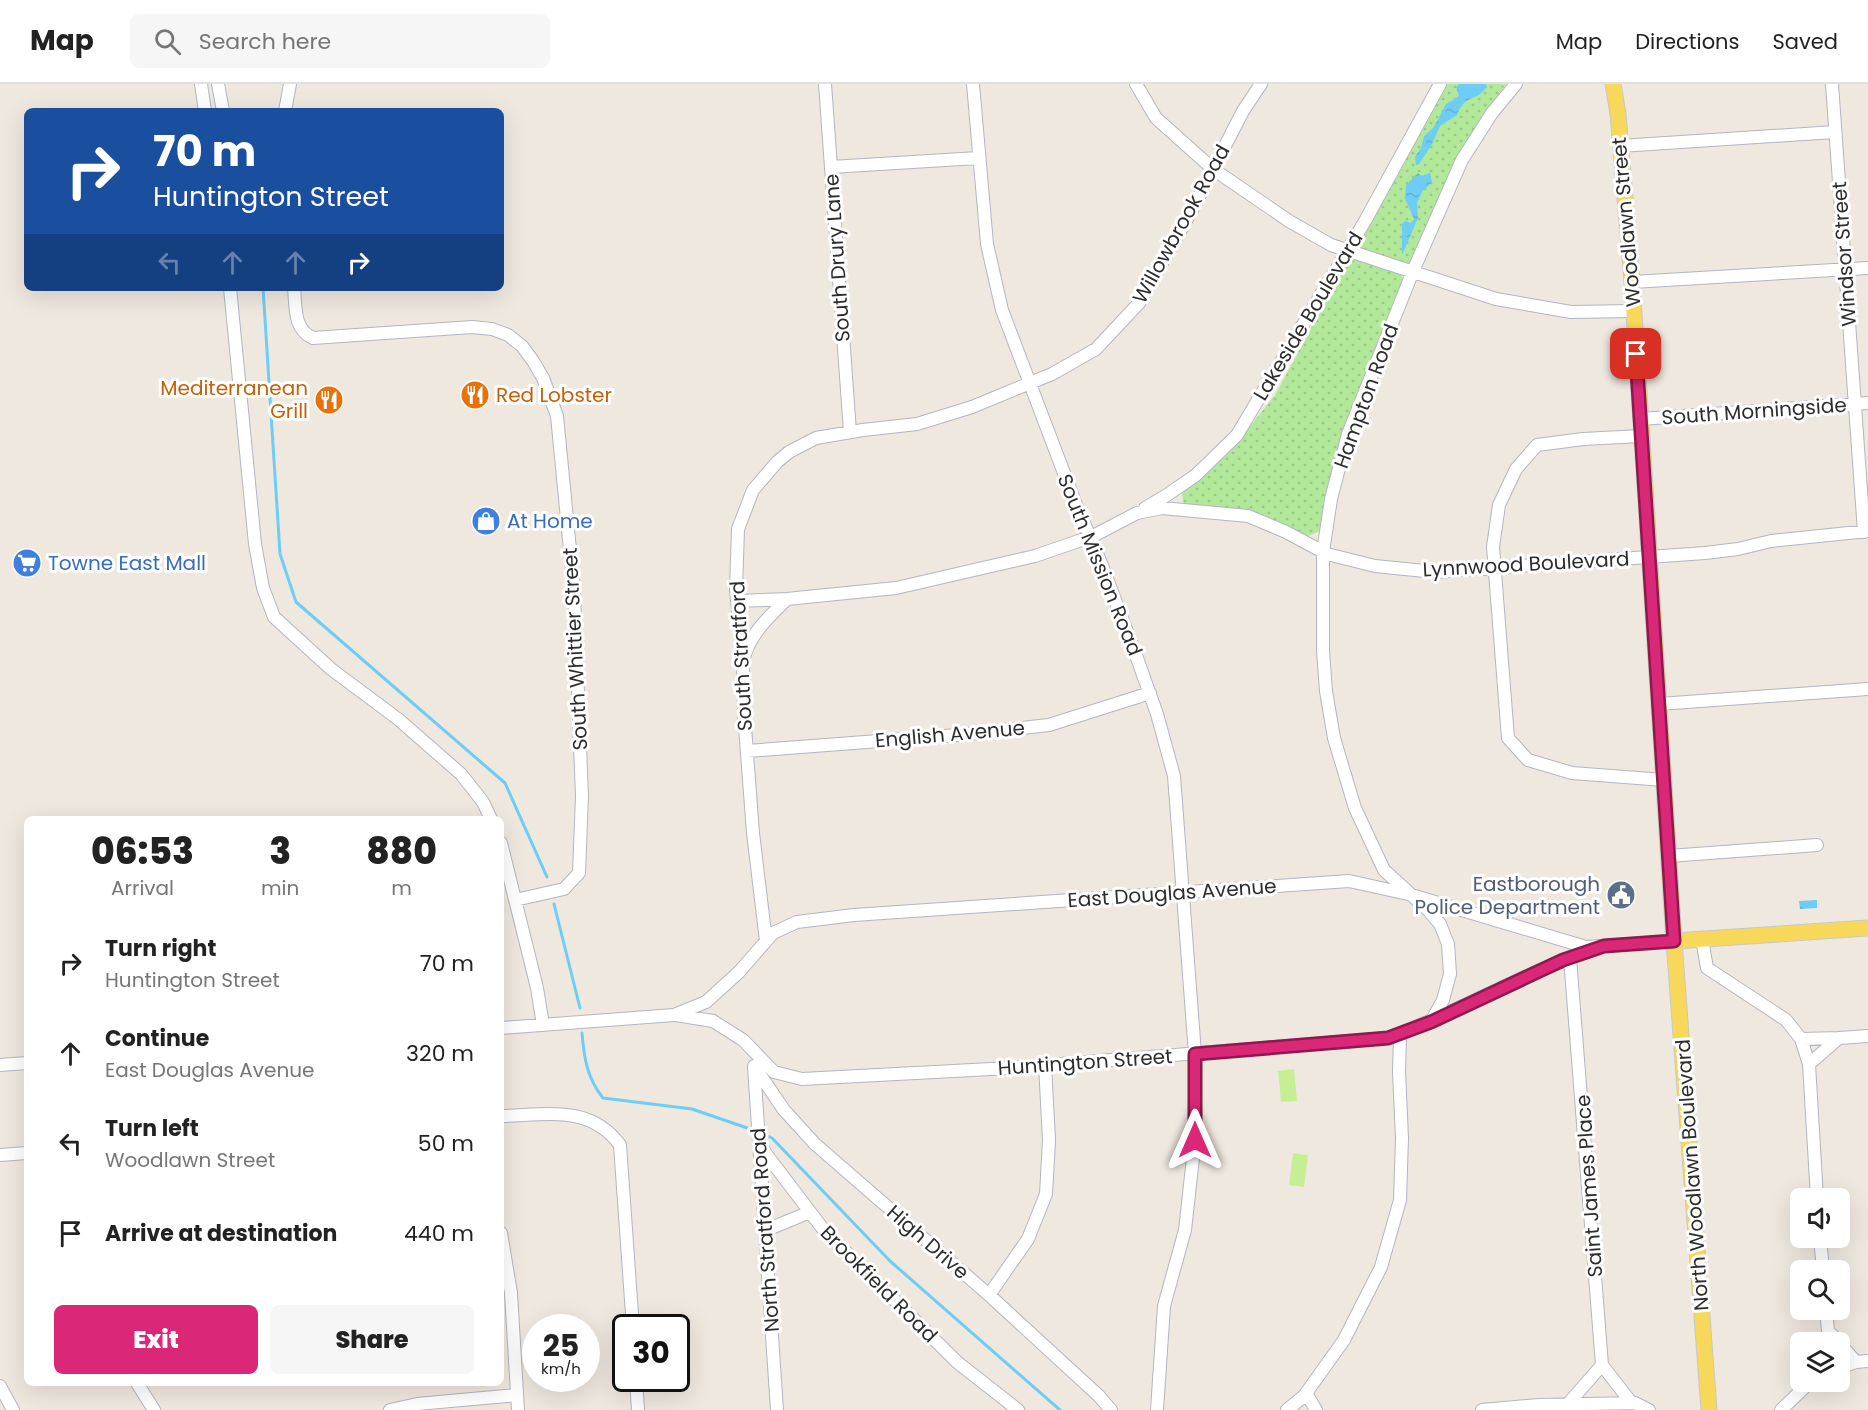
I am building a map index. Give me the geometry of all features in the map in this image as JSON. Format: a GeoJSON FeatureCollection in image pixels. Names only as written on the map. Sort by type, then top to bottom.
{"type":"FeatureCollection","features":[{"type":"Feature","properties":{"kind":"main road","name":"Woodlawn Street"},"geometry":{"type":"LineString","coordinates":[[1613,84],[1618,114]]}},
{"type":"Feature","properties":{"kind":"main road","name":"Woodlawn Street"},"geometry":{"type":"LineString","coordinates":[[1618,84],[1620,146],[1634,311],[1674,941]]}},
{"type":"Feature","properties":{"kind":"main road","name":"East Douglas Avenue"},"geometry":{"type":"LineString","coordinates":[[1674,941],[1868,928]]}},
{"type":"Feature","properties":{"kind":"main road","name":"North Woodlawn Boulevard"},"geometry":{"type":"LineString","coordinates":[[1674,941],[1709,1410]]}},
{"type":"Feature","properties":{"kind":"street"},"geometry":{"type":"LineString","coordinates":[[201,84],[205,108]]}},
{"type":"Feature","properties":{"kind":"street"},"geometry":{"type":"LineString","coordinates":[[218,84],[222,108]]}},
{"type":"Feature","properties":{"kind":"street"},"geometry":{"type":"LineString","coordinates":[[286,108],[290,84]]}},
{"type":"Feature","properties":{"kind":"street","name":"South Drury Lane"},"geometry":{"type":"LineString","coordinates":[[825,84],[850,432]]}},
{"type":"Feature","properties":{"kind":"street","name":"South Mission Road"},"geometry":{"type":"LineString","coordinates":[[973,84],[987,244],[1002,310],[1149,693],[1174,776],[1195,1054],[1194,1151],[1185,1230],[1164,1306],[1157,1410]]}},
{"type":"Feature","properties":{"kind":"street"},"geometry":{"type":"LineString","coordinates":[[1136,84],[1156,118],[1213,169],[1331,245],[1496,299],[1571,312],[1634,311]]}},
{"type":"Feature","properties":{"kind":"street","name":"Willowbrook Road"},"geometry":{"type":"LineString","coordinates":[[850,432],[917,423],[972,406],[1052,374],[1096,349],[1139,303],[1191,212],[1243,111],[1261,84]]}},
{"type":"Feature","properties":{"kind":"street","name":"Lakeside Boulevard"},"geometry":{"type":"LineString","coordinates":[[1137,513],[1196,475],[1237,435],[1365,221],[1440,84]]}},
{"type":"Feature","properties":{"kind":"street","name":"Hampton Road"},"geometry":{"type":"LineString","coordinates":[[1431,1022],[1443,1000],[1450,974],[1448,944],[1440,924],[1429,911],[1384,870],[1355,808],[1334,738],[1326,691],[1323,651],[1323,552],[1331,499],[1348,434],[1413,271],[1462,160],[1492,113],[1516,84]]}},
{"type":"Feature","properties":{"kind":"street","name":"Windsor Street"},"geometry":{"type":"LineString","coordinates":[[1832,84],[1845,269],[1862,404],[1866,531]]}},
{"type":"Feature","properties":{"kind":"street"},"geometry":{"type":"LineString","coordinates":[[1620,146],[1835,132]]}},
{"type":"Feature","properties":{"kind":"street"},"geometry":{"type":"LineString","coordinates":[[831,167],[978,158]]}},
{"type":"Feature","properties":{"kind":"street"},"geometry":{"type":"LineString","coordinates":[[1632,282],[1868,268]]}},
{"type":"Feature","properties":{"kind":"street"},"geometry":{"type":"LineString","coordinates":[[230,291],[255,544],[263,588],[274,617],[331,669],[398,718],[461,774],[483,802],[489,816]]}},
{"type":"Feature","properties":{"kind":"street","name":"South Whittier Street"},"geometry":{"type":"LineString","coordinates":[[294,291],[298,326],[305,334],[317,338],[472,327],[500,332],[522,346],[543,378],[553,403],[557,416],[574,591],[582,796],[579,873],[564,889],[515,900]]}},
{"type":"Feature","properties":{"kind":"street","name":"South Morningside"},"geometry":{"type":"LineString","coordinates":[[1640,419],[1862,404]]}},
{"type":"Feature","properties":{"kind":"street","name":"South Stratford"},"geometry":{"type":"LineString","coordinates":[[766,941],[753,833],[747,751],[743,663],[737,601],[738,529],[753,490],[777,462],[789,452],[816,438],[850,432]]}},
{"type":"Feature","properties":{"kind":"street"},"geometry":{"type":"LineString","coordinates":[[1641,436],[1583,439],[1537,445],[1516,469],[1499,506],[1493,547],[1508,738],[1528,760],[1572,773],[1664,780]]}},
{"type":"Feature","properties":{"kind":"street","name":"Lynnwood Boulevard"},"geometry":{"type":"LineString","coordinates":[[737,601],[787,599],[896,588],[1035,556],[1090,537],[1137,513],[1162,508],[1248,516],[1286,532],[1323,552],[1375,566],[1435,572],[1649,558],[1738,549],[1770,541],[1866,531]]}},
{"type":"Feature","properties":{"kind":"street"},"geometry":{"type":"LineString","coordinates":[[743,663],[744,654],[753,637],[787,599]]}},
{"type":"Feature","properties":{"kind":"street"},"geometry":{"type":"LineString","coordinates":[[1659,704],[1868,689]]}},
{"type":"Feature","properties":{"kind":"street","name":"English Avenue"},"geometry":{"type":"LineString","coordinates":[[747,751],[958,735],[1049,725],[1149,693]]}},
{"type":"Feature","properties":{"kind":"street"},"geometry":{"type":"LineString","coordinates":[[1669,856],[1817,845]]}},
{"type":"Feature","properties":{"kind":"street"},"geometry":{"type":"LineString","coordinates":[[504,855],[537,988],[543,1025]]}},
{"type":"Feature","properties":{"kind":"street","name":"East Douglas Avenue"},"geometry":{"type":"LineString","coordinates":[[504,1028],[675,1015],[706,1002],[739,972],[773,933],[797,922],[854,915],[1349,882],[1408,894],[1586,947],[1674,941]]}},
{"type":"Feature","properties":{"kind":"street"},"geometry":{"type":"LineString","coordinates":[[1702,939],[1707,968],[1786,1020],[1800,1039],[1809,1064],[1816,1188]]}},
{"type":"Feature","properties":{"kind":"street","name":"Huntington Street"},"geometry":{"type":"LineString","coordinates":[[675,1015],[712,1021],[743,1040],[774,1072],[802,1079],[1195,1054],[1388,1038],[1431,1022],[1570,958],[1604,946]]}},
{"type":"Feature","properties":{"kind":"street","name":"Saint James Place"},"geometry":{"type":"LineString","coordinates":[[1570,958],[1602,1365]]}},
{"type":"Feature","properties":{"kind":"street"},"geometry":{"type":"LineString","coordinates":[[1287,1410],[1306,1393],[1344,1340],[1381,1267],[1400,1200],[1402,1138],[1400,1034]]}},
{"type":"Feature","properties":{"kind":"street"},"geometry":{"type":"LineString","coordinates":[[1800,1039],[1868,1036]]}},
{"type":"Feature","properties":{"kind":"street"},"geometry":{"type":"LineString","coordinates":[[1809,1064],[1839,1038]]}},
{"type":"Feature","properties":{"kind":"street","name":"North Stratford Road"},"geometry":{"type":"LineString","coordinates":[[753,1051],[777,1410]]}},
{"type":"Feature","properties":{"kind":"street"},"geometry":{"type":"LineString","coordinates":[[0,1065],[24,1063]]}},
{"type":"Feature","properties":{"kind":"street"},"geometry":{"type":"LineString","coordinates":[[988,1295],[1028,1239],[1046,1194],[1049,1140],[1045,1065]]}},
{"type":"Feature","properties":{"kind":"street","name":"High Drive"},"geometry":{"type":"LineString","coordinates":[[754,1066],[784,1110],[815,1144],[988,1295],[1099,1396],[1111,1410]]}},
{"type":"Feature","properties":{"kind":"street"},"geometry":{"type":"LineString","coordinates":[[504,1116],[573,1114],[597,1123],[611,1132],[620,1145],[632,1314]]}},
{"type":"Feature","properties":{"kind":"street","name":"Brookfield Road"},"geometry":{"type":"LineString","coordinates":[[759,1141],[766,1154],[823,1229],[1000,1404],[1018,1410]]}},
{"type":"Feature","properties":{"kind":"street"},"geometry":{"type":"LineString","coordinates":[[0,1155],[24,1153]]}},
{"type":"Feature","properties":{"kind":"street"},"geometry":{"type":"LineString","coordinates":[[764,1231],[810,1212]]}},
{"type":"Feature","properties":{"kind":"street"},"geometry":{"type":"LineString","coordinates":[[504,1251],[511,1293],[518,1410]]}},
{"type":"Feature","properties":{"kind":"street"},"geometry":{"type":"LineString","coordinates":[[1850,1352],[1862,1361]]}},
{"type":"Feature","properties":{"kind":"street"},"geometry":{"type":"LineString","coordinates":[[1567,1405],[1602,1365],[1630,1401],[1649,1410]]}},
{"type":"Feature","properties":{"kind":"street"},"geometry":{"type":"LineString","coordinates":[[0,1386],[13,1410]]}},
{"type":"Feature","properties":{"kind":"street"},"geometry":{"type":"LineString","coordinates":[[139,1386],[154,1410]]}},
{"type":"Feature","properties":{"kind":"street"},"geometry":{"type":"LineString","coordinates":[[637,1392],[639,1410]]}},
{"type":"Feature","properties":{"kind":"street"},"geometry":{"type":"LineString","coordinates":[[1781,1410],[1800,1392]]}},
{"type":"Feature","properties":{"kind":"street"},"geometry":{"type":"LineString","coordinates":[[1306,1393],[1316,1410]]}},
{"type":"Feature","properties":{"kind":"street"},"geometry":{"type":"LineString","coordinates":[[390,1410],[417,1404],[517,1395]]}},
{"type":"Feature","properties":{"kind":"street"},"geometry":{"type":"LineString","coordinates":[[1482,1410],[1635,1403]]}},
{"type":"Feature","properties":{"kind":"green space"},"geometry":{"type":"Polygon","coordinates":[[[1445,84],[1506,84],[1491,104],[1465,148],[1411,264],[1406,265],[1362,251],[1358,242],[1445,84]]]}},
{"type":"Feature","properties":{"kind":"green space"},"geometry":{"type":"Polygon","coordinates":[[[1351,259],[1399,272],[1404,280],[1324,526],[1320,531],[1306,537],[1266,516],[1244,510],[1186,505],[1183,502],[1182,491],[1240,439],[1275,395],[1347,262],[1351,259]]]}},
{"type":"Feature","properties":{"kind":"green space"},"geometry":{"type":"Polygon","coordinates":[[[1294,1069],[1297,1101],[1281,1102],[1278,1071],[1294,1069]]]}},
{"type":"Feature","properties":{"kind":"green space"},"geometry":{"type":"Polygon","coordinates":[[[1293,1153],[1308,1155],[1304,1187],[1289,1185],[1293,1153]]]}},
{"type":"Feature","properties":{"kind":"water"},"geometry":{"type":"Polygon","coordinates":[[[1459,84],[1486,84],[1487,87],[1479,95],[1466,101],[1457,115],[1440,126],[1432,144],[1416,165],[1415,157],[1421,148],[1424,136],[1434,127],[1446,104],[1459,96],[1456,87],[1459,84]]]}},
{"type":"Feature","properties":{"kind":"water"},"geometry":{"type":"Polygon","coordinates":[[[1418,173],[1422,176],[1430,173],[1432,182],[1422,192],[1417,203],[1418,218],[1402,255],[1402,224],[1405,221],[1411,223],[1414,219],[1405,198],[1406,185],[1418,173]]]}},
{"type":"Feature","properties":{"kind":"water"},"geometry":{"type":"Polygon","coordinates":[[[1817,900],[1817,908],[1800,909],[1799,901],[1817,900]]]}},
{"type":"Feature","properties":{"kind":"waterway"},"geometry":{"type":"LineString","coordinates":[[263,291],[280,554],[296,602],[505,783],[547,877]]}},
{"type":"Feature","properties":{"kind":"waterway"},"geometry":{"type":"LineString","coordinates":[[554,904],[580,1008]]}},
{"type":"Feature","properties":{"kind":"waterway"},"geometry":{"type":"LineString","coordinates":[[582,1033],[587,1067],[593,1083],[603,1098],[692,1109],[753,1130]]}},
{"type":"Feature","properties":{"kind":"waterway"},"geometry":{"type":"LineString","coordinates":[[764,1134],[772,1138],[890,1261],[1060,1410]]}},
{"type":"Feature","properties":{"kind":"place","name":"Red Lobster"},"geometry":{"type":"Point","coordinates":[475,395]}},
{"type":"Feature","properties":{"kind":"place","name":"Mediterranean Grill"},"geometry":{"type":"Point","coordinates":[329,400]}},
{"type":"Feature","properties":{"kind":"place","name":"At Home"},"geometry":{"type":"Point","coordinates":[486,521]}},
{"type":"Feature","properties":{"kind":"place","name":"Towne East Mall"},"geometry":{"type":"Point","coordinates":[27,563]}},
{"type":"Feature","properties":{"kind":"place","name":"Eastborough Police Department"},"geometry":{"type":"Point","coordinates":[1621,895]}},
{"type":"Feature","properties":{"kind":"route"},"geometry":{"type":"LineString","coordinates":[[1195,1140],[1195,1054],[1388,1038],[1431,1022],[1563,960],[1604,946],[1674,941],[1636,354]]}}]}
